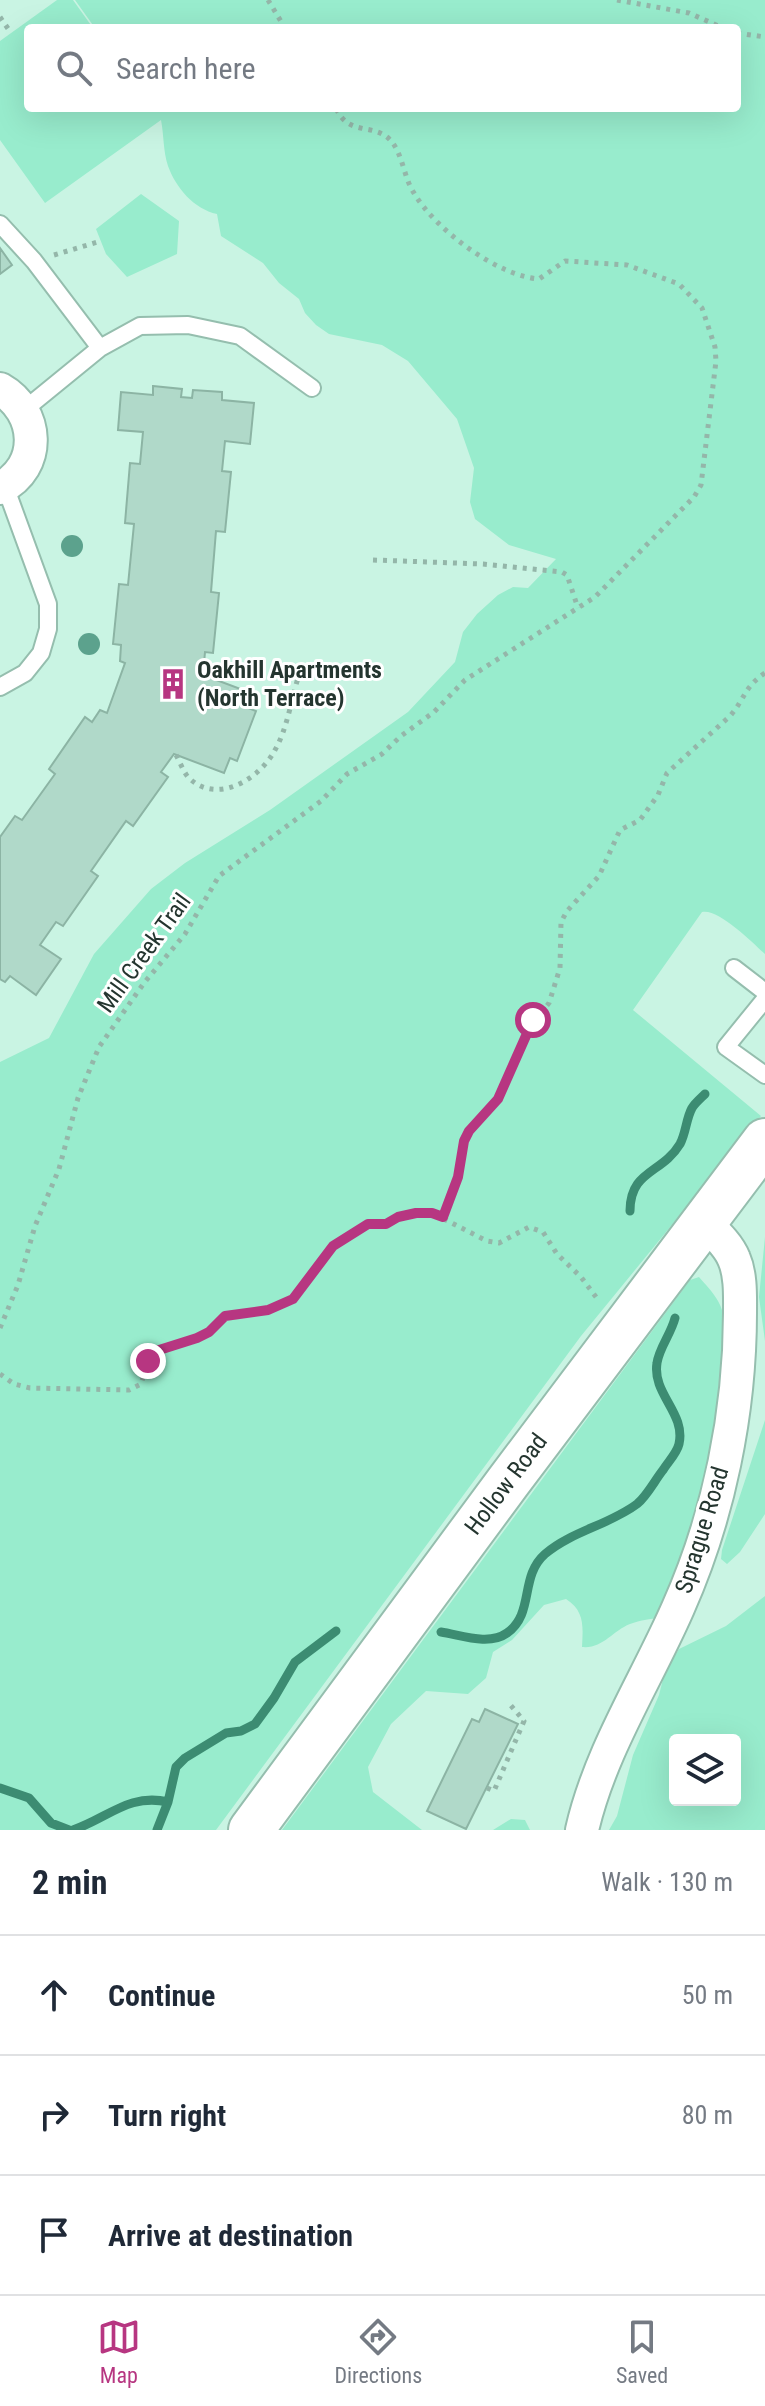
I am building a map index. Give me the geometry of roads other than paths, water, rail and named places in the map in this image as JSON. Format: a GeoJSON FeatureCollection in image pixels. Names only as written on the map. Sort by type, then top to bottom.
{"type":"FeatureCollection","features":[{"type":"Feature","properties":{"kind":"main road","name":"Hollow Road"},"geometry":{"type":"LineString","coordinates":[[251,1830],[765,1141]]}},
{"type":"Feature","properties":{"kind":"street"},"geometry":{"type":"LineString","coordinates":[[2,487],[18,475],[28,460],[31,435],[12,400]]}},
{"type":"Feature","properties":{"kind":"street","name":"Sprague Road"},"geometry":{"type":"LineString","coordinates":[[582,1830],[606,1760],[678,1607],[696,1561],[714,1506],[724,1460],[737,1368],[738,1278],[734,1259],[703,1221]]}},
{"type":"Feature","properties":{"kind":"lane"},"geometry":{"type":"LineString","coordinates":[[0,224],[34,261],[100,348]]}},
{"type":"Feature","properties":{"kind":"lane"},"geometry":{"type":"LineString","coordinates":[[12,400],[140,326],[188,325],[240,336],[312,388]]}},
{"type":"Feature","properties":{"kind":"lane"},"geometry":{"type":"LineString","coordinates":[[0,687],[25,673],[41,653],[48,629],[48,604],[2,487]]}},
{"type":"Feature","properties":{"kind":"lane"},"geometry":{"type":"LineString","coordinates":[[734,968],[765,992]]}},
{"type":"Feature","properties":{"kind":"lane"},"geometry":{"type":"LineString","coordinates":[[765,999],[726,1047],[765,1075]]}},
{"type":"Feature","properties":{"kind":"waterway"},"geometry":{"type":"LineString","coordinates":[[630,1211],[635,1187],[673,1154],[682,1140],[692,1108],[705,1094]]}},
{"type":"Feature","properties":{"kind":"waterway"},"geometry":{"type":"LineString","coordinates":[[441,1632],[483,1639],[507,1633],[521,1615],[532,1573],[545,1554],[567,1539],[626,1511],[648,1492],[679,1444],[678,1423],[657,1374],[658,1357],[675,1318]]}},
{"type":"Feature","properties":{"kind":"waterway"},"geometry":{"type":"LineString","coordinates":[[157,1830],[168,1802],[176,1767],[226,1733],[241,1731],[255,1724],[295,1662],[336,1631]]}},
{"type":"Feature","properties":{"kind":"waterway"},"geometry":{"type":"LineString","coordinates":[[0,1788],[29,1798],[51,1823],[69,1830]]}},
{"type":"Feature","properties":{"kind":"waterway"},"geometry":{"type":"LineString","coordinates":[[73,1830],[130,1804],[154,1800],[168,1802]]}},
{"type":"Feature","properties":{"kind":"place","name":"Oakhill Apartments (North Terrace)"},"geometry":{"type":"Point","coordinates":[173,684]}}]}
